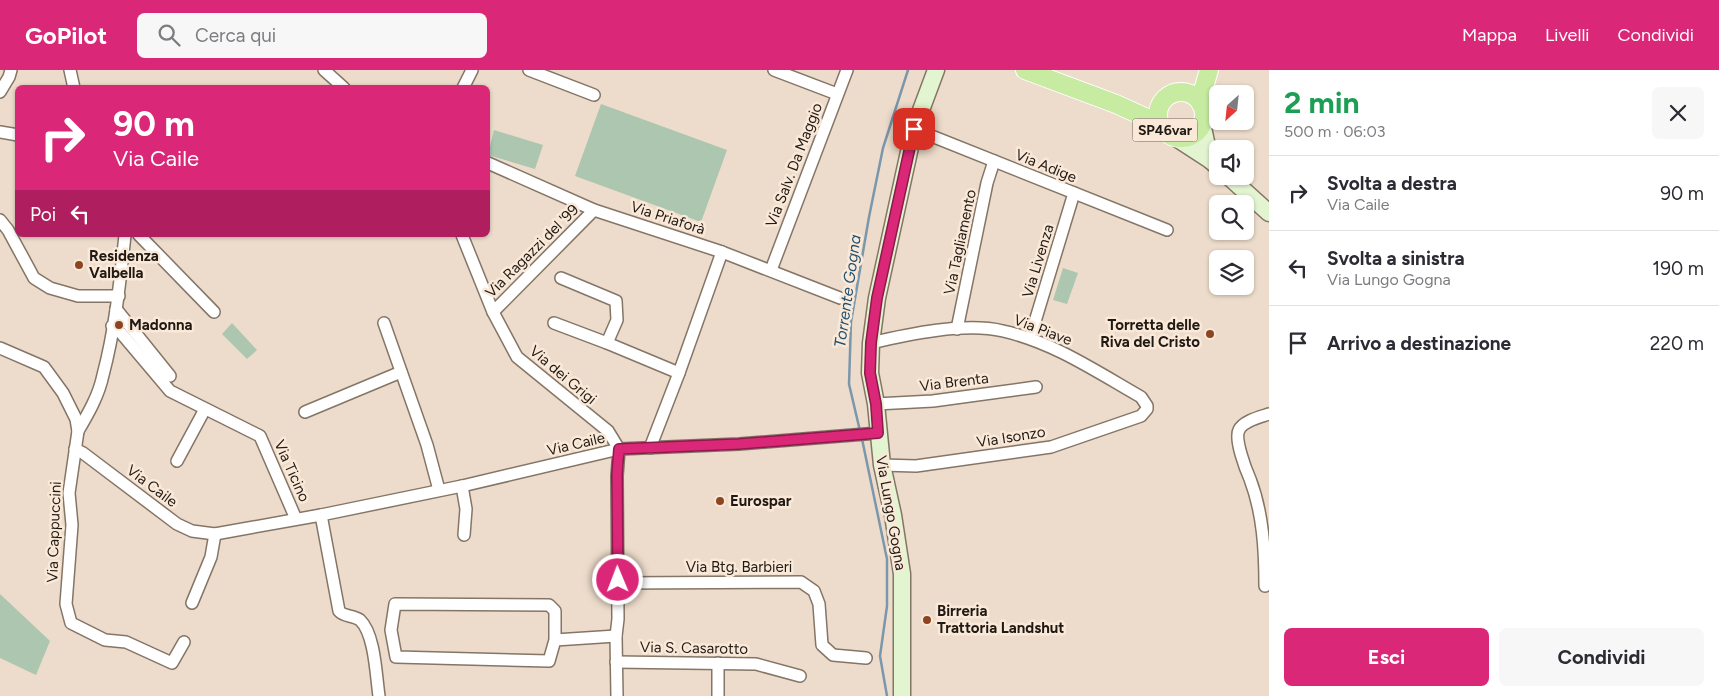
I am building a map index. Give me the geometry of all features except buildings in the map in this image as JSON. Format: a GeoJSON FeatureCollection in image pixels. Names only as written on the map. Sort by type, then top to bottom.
{"type":"FeatureCollection","features":[{"type":"Feature","properties":{"kind":"main road"},"geometry":{"type":"LineString","coordinates":[[1025,70],[1116,104],[1165,129]]}},
{"type":"Feature","properties":{"kind":"main road"},"geometry":{"type":"LineString","coordinates":[[1116,104],[1148,105],[1157,103],[1173,95],[1197,78],[1203,70]]}},
{"type":"Feature","properties":{"kind":"main road","name":"SP46var"},"geometry":{"type":"LineString","coordinates":[[1201,104],[1209,70]]}},
{"type":"Feature","properties":{"kind":"main road","name":"SP46var"},"geometry":{"type":"LineString","coordinates":[[1173,95],[1192,95],[1201,104],[1204,110],[1202,123],[1189,136],[1182,137],[1165,129],[1159,110],[1161,103],[1173,95]]}},
{"type":"Feature","properties":{"kind":"street"},"geometry":{"type":"LineString","coordinates":[[0,92],[11,70]]}},
{"type":"Feature","properties":{"kind":"street"},"geometry":{"type":"LineString","coordinates":[[70,70],[73,85]]}},
{"type":"Feature","properties":{"kind":"street"},"geometry":{"type":"LineString","coordinates":[[324,70],[341,85]]}},
{"type":"Feature","properties":{"kind":"street"},"geometry":{"type":"LineString","coordinates":[[465,85],[472,70]]}},
{"type":"Feature","properties":{"kind":"street"},"geometry":{"type":"LineString","coordinates":[[529,70],[594,95]]}},
{"type":"Feature","properties":{"kind":"street"},"geometry":{"type":"LineString","coordinates":[[774,70],[837,94]]}},
{"type":"Feature","properties":{"kind":"street","name":"Via Salv. Da Maggio"},"geometry":{"type":"LineString","coordinates":[[771,270],[847,70]]}},
{"type":"Feature","properties":{"kind":"street","name":"Via Lungo Gogna"},"geometry":{"type":"LineString","coordinates":[[902,696],[902,574],[893,515],[874,433],[876,404],[870,373],[871,343],[877,298],[914,129],[936,70]]}},
{"type":"Feature","properties":{"kind":"street"},"geometry":{"type":"LineString","coordinates":[[1202,123],[1209,146]]}},
{"type":"Feature","properties":{"kind":"street","name":"Via Adige"},"geometry":{"type":"LineString","coordinates":[[914,129],[1167,230]]}},
{"type":"Feature","properties":{"kind":"street"},"geometry":{"type":"LineString","coordinates":[[1165,129],[1209,160]]}},
{"type":"Feature","properties":{"kind":"street"},"geometry":{"type":"LineString","coordinates":[[0,132],[15,134]]}},
{"type":"Feature","properties":{"kind":"street","name":"Via Tagliamento"},"geometry":{"type":"LineString","coordinates":[[957,329],[987,183],[994,161]]}},
{"type":"Feature","properties":{"kind":"street","name":"Via Priaforà"},"geometry":{"type":"LineString","coordinates":[[490,164],[594,210],[722,252],[840,298]]}},
{"type":"Feature","properties":{"kind":"street"},"geometry":{"type":"LineString","coordinates":[[1238,185],[1269,213]]}},
{"type":"Feature","properties":{"kind":"street","name":"Via Livenza"},"geometry":{"type":"LineString","coordinates":[[1030,338],[1074,193]]}},
{"type":"Feature","properties":{"kind":"street","name":"Via Ragazzi del '99"},"geometry":{"type":"LineString","coordinates":[[493,312],[594,210]]}},
{"type":"Feature","properties":{"kind":"street"},"geometry":{"type":"LineString","coordinates":[[0,220],[8,230],[34,278],[50,288],[78,296],[119,296]]}},
{"type":"Feature","properties":{"kind":"street"},"geometry":{"type":"LineString","coordinates":[[78,430],[88,413],[103,376],[119,296],[125,237]]}},
{"type":"Feature","properties":{"kind":"street"},"geometry":{"type":"LineString","coordinates":[[141,237],[214,312]]}},
{"type":"Feature","properties":{"kind":"street","name":"Via dei Grigi"},"geometry":{"type":"LineString","coordinates":[[463,237],[493,312],[517,357],[608,432],[619,449]]}},
{"type":"Feature","properties":{"kind":"street"},"geometry":{"type":"LineString","coordinates":[[650,448],[679,374],[722,252]]}},
{"type":"Feature","properties":{"kind":"street"},"geometry":{"type":"LineString","coordinates":[[561,278],[616,301],[616,320],[607,343]]}},
{"type":"Feature","properties":{"kind":"street"},"geometry":{"type":"LineString","coordinates":[[116,309],[170,376]]}},
{"type":"Feature","properties":{"kind":"street"},"geometry":{"type":"LineString","coordinates":[[384,323],[426,445],[439,490]]}},
{"type":"Feature","properties":{"kind":"street"},"geometry":{"type":"LineString","coordinates":[[554,323],[607,343],[679,374]]}},
{"type":"Feature","properties":{"kind":"street","name":"Via Ticino"},"geometry":{"type":"LineString","coordinates":[[112,326],[121,332],[170,391],[260,436],[296,519]]}},
{"type":"Feature","properties":{"kind":"street","name":"Via Piave"},"geometry":{"type":"LineString","coordinates":[[871,343],[915,333],[957,329],[1002,330],[1030,338],[1060,351],[1141,396],[1147,406],[1147,409],[1141,416]]}},
{"type":"Feature","properties":{"kind":"street","name":"Via Cappuccini"},"geometry":{"type":"LineString","coordinates":[[0,348],[44,366],[64,393],[76,419],[78,430],[69,493],[72,525],[66,604],[71,622],[105,640],[126,642],[172,663],[184,642]]}},
{"type":"Feature","properties":{"kind":"street"},"geometry":{"type":"LineString","coordinates":[[305,412],[401,372]]}},
{"type":"Feature","properties":{"kind":"street","name":"Via Brenta"},"geometry":{"type":"LineString","coordinates":[[876,404],[933,401],[1036,386]]}},
{"type":"Feature","properties":{"kind":"street"},"geometry":{"type":"LineString","coordinates":[[177,461],[205,409]]}},
{"type":"Feature","properties":{"kind":"street"},"geometry":{"type":"LineString","coordinates":[[1265,586],[1265,546],[1260,515],[1250,479],[1245,470],[1238,436],[1239,430],[1245,423],[1269,414]]}},
{"type":"Feature","properties":{"kind":"street","name":"Via Isonzo"},"geometry":{"type":"LineString","coordinates":[[882,465],[916,466],[1051,447],[1141,416]]}},
{"type":"Feature","properties":{"kind":"street","name":"Via Caile"},"geometry":{"type":"LineString","coordinates":[[76,449],[177,524],[192,531],[215,534],[321,515],[462,486],[619,449],[739,444],[874,433]]}},
{"type":"Feature","properties":{"kind":"street"},"geometry":{"type":"LineString","coordinates":[[617,696],[617,474],[619,449]]}},
{"type":"Feature","properties":{"kind":"street"},"geometry":{"type":"LineString","coordinates":[[462,486],[466,509],[464,535]]}},
{"type":"Feature","properties":{"kind":"street"},"geometry":{"type":"LineString","coordinates":[[321,515],[339,612],[342,615],[352,616],[361,621],[370,637],[379,696]]}},
{"type":"Feature","properties":{"kind":"street"},"geometry":{"type":"LineString","coordinates":[[192,603],[211,557],[215,534]]}},
{"type":"Feature","properties":{"kind":"street","name":"Via Btg. Barbieri"},"geometry":{"type":"LineString","coordinates":[[618,583],[801,582],[814,591],[819,604],[822,645],[833,655],[866,658]]}},
{"type":"Feature","properties":{"kind":"street"},"geometry":{"type":"LineString","coordinates":[[395,604],[549,606],[555,611],[555,640],[549,661],[396,657],[391,630],[395,604]]}},
{"type":"Feature","properties":{"kind":"street"},"geometry":{"type":"LineString","coordinates":[[555,640],[616,636]]}},
{"type":"Feature","properties":{"kind":"street","name":"Via S. Casarotto"},"geometry":{"type":"LineString","coordinates":[[616,662],[756,664],[800,676]]}},
{"type":"Feature","properties":{"kind":"street"},"geometry":{"type":"LineString","coordinates":[[718,663],[718,696]]}},
{"type":"Feature","properties":{"kind":"green space"},"geometry":{"type":"Polygon","coordinates":[[[601,104],[727,150],[701,222],[575,176],[601,104]]]}},
{"type":"Feature","properties":{"kind":"green space"},"geometry":{"type":"Polygon","coordinates":[[[494,130],[543,145],[535,169],[490,156],[494,130]]]}},
{"type":"Feature","properties":{"kind":"green space"},"geometry":{"type":"Polygon","coordinates":[[[1063,268],[1078,273],[1067,304],[1053,300],[1063,268]]]}},
{"type":"Feature","properties":{"kind":"green space"},"geometry":{"type":"Polygon","coordinates":[[[232,323],[257,350],[247,359],[222,334],[232,323]]]}},
{"type":"Feature","properties":{"kind":"green space"},"geometry":{"type":"Polygon","coordinates":[[[0,594],[50,641],[36,675],[0,658],[0,594]]]}},
{"type":"Feature","properties":{"kind":"waterway","name":"Torrente Gogna"},"geometry":{"type":"LineString","coordinates":[[860,431],[849,384],[851,322],[883,148],[908,70]]}},
{"type":"Feature","properties":{"kind":"waterway","name":"Torrente Gogna"},"geometry":{"type":"LineString","coordinates":[[862,439],[887,559],[887,606],[880,656],[887,696]]}},
{"type":"Feature","properties":{"kind":"place","name":"Residenza Valbella"},"geometry":{"type":"Point","coordinates":[79,265]}},
{"type":"Feature","properties":{"kind":"place","name":"Madonna"},"geometry":{"type":"Point","coordinates":[119,325]}},
{"type":"Feature","properties":{"kind":"place","name":"Torretta delle Riva del Cristo"},"geometry":{"type":"Point","coordinates":[1210,334]}},
{"type":"Feature","properties":{"kind":"place","name":"Eurospar"},"geometry":{"type":"Point","coordinates":[720,501]}},
{"type":"Feature","properties":{"kind":"place","name":"Birreria Trattoria Landshut"},"geometry":{"type":"Point","coordinates":[927,620]}},
{"type":"Feature","properties":{"kind":"route"},"geometry":{"type":"LineString","coordinates":[[618,580],[617,464],[619,449],[739,444],[878,433],[876,404],[870,373],[871,343],[877,298],[914,129]]}}]}
